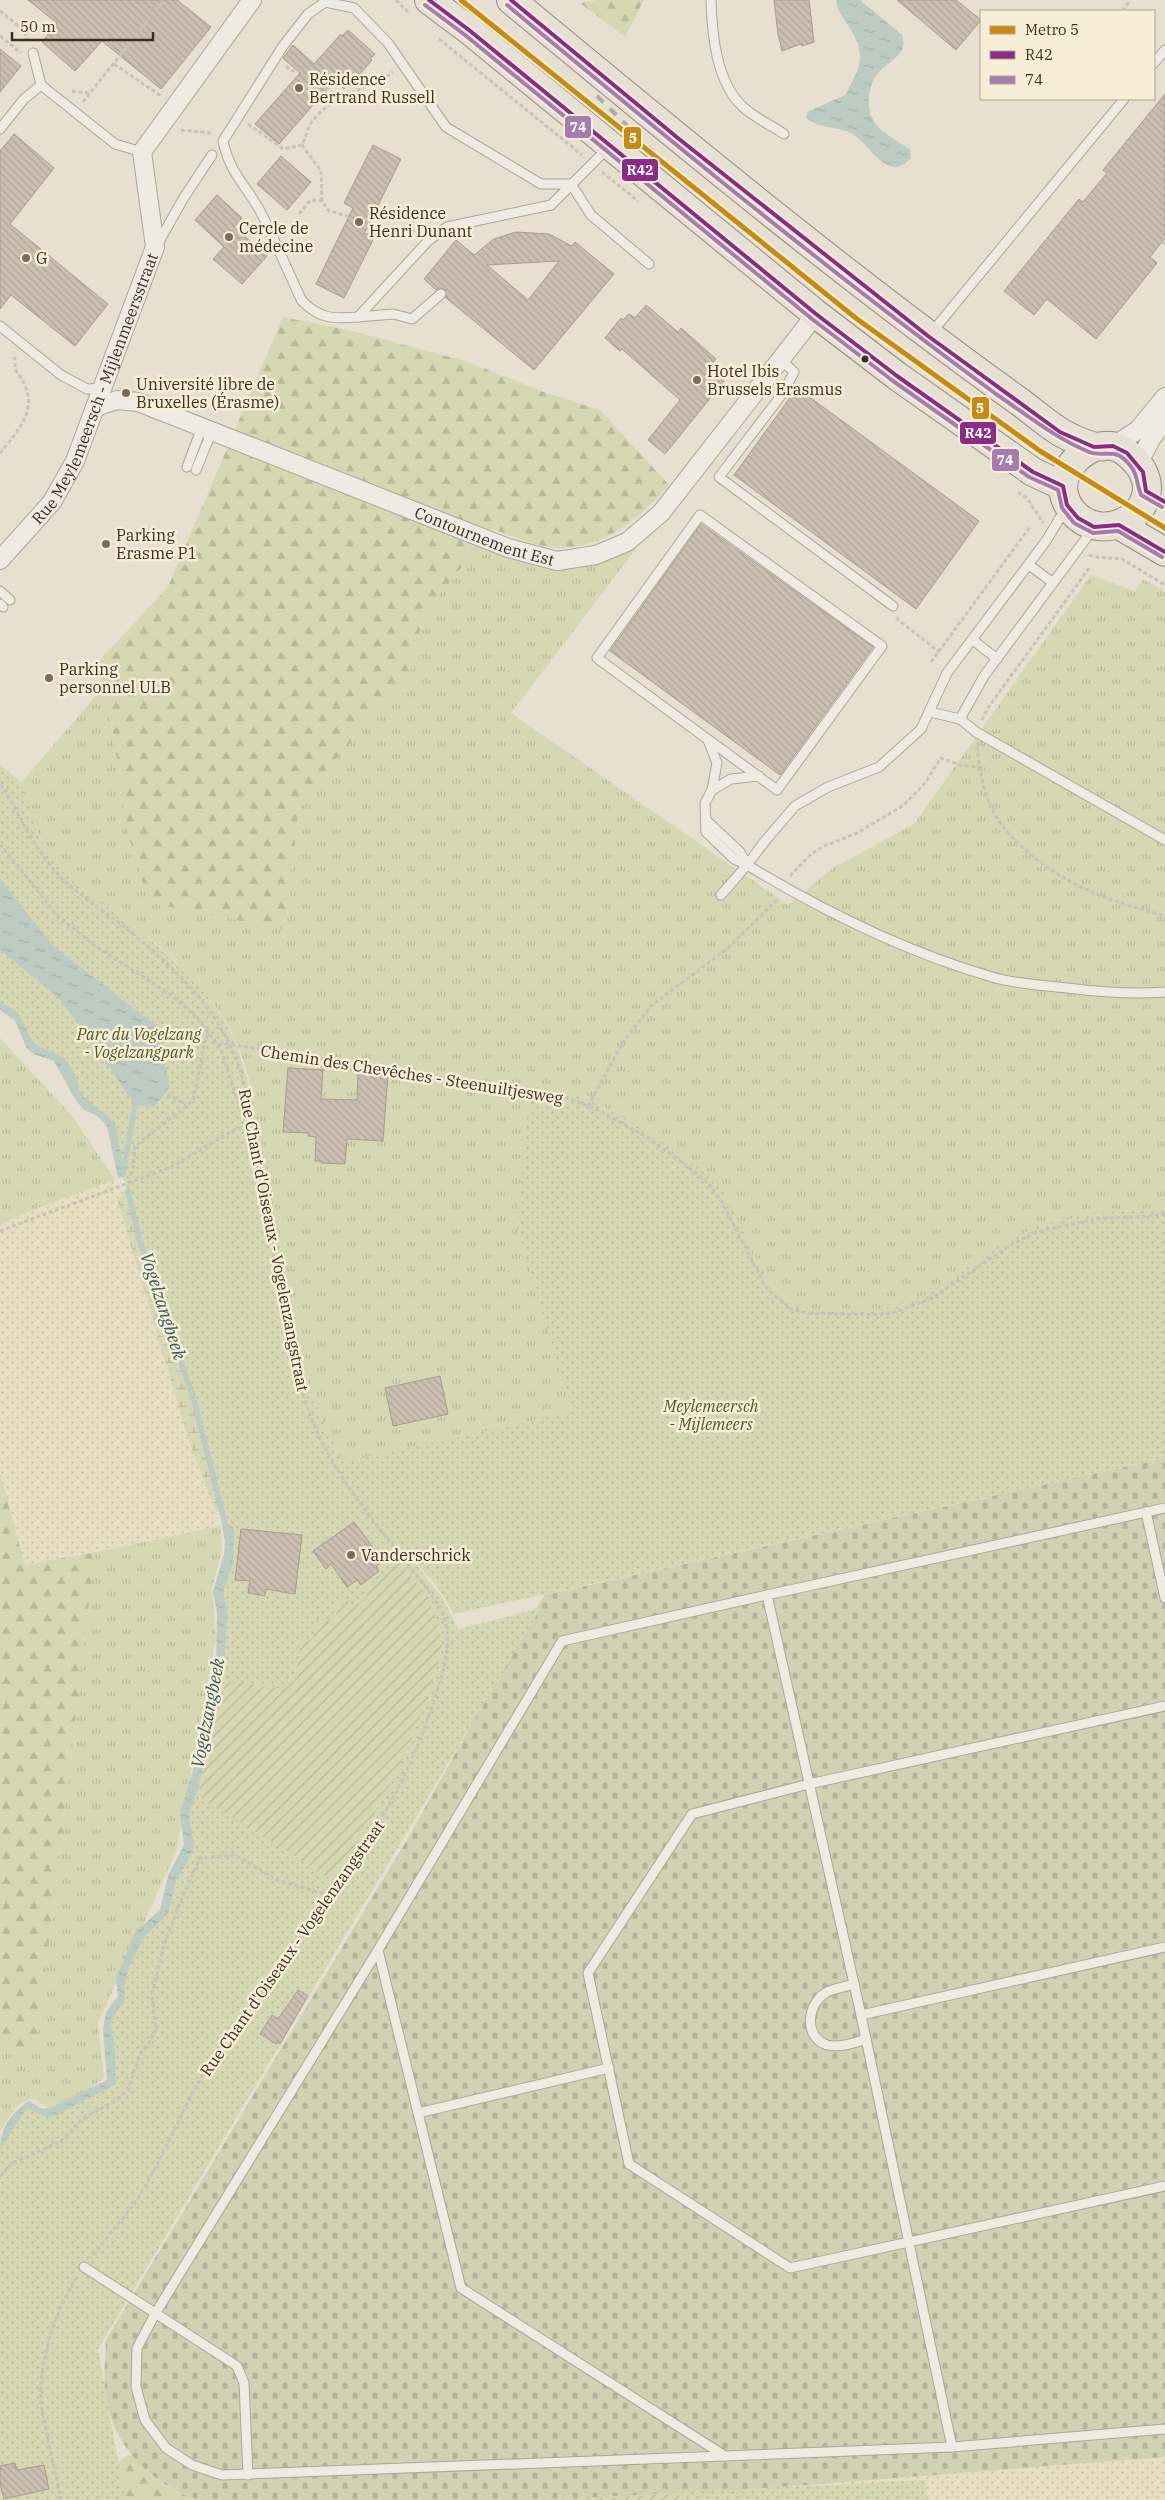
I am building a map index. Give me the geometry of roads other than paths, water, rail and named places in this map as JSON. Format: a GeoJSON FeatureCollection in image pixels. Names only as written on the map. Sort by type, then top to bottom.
{"type":"FeatureCollection","features":[{"type":"Feature","properties":{"kind":"main road"},"geometry":{"type":"LineString","coordinates":[[429,0],[469,30],[816,314],[897,376],[1065,495],[1078,518],[1107,526],[1165,552]]}},
{"type":"Feature","properties":{"kind":"main road"},"geometry":{"type":"LineString","coordinates":[[511,0],[694,151],[928,336],[1060,432],[1127,453],[1138,464],[1156,496],[1142,506],[1132,518],[1107,526]]}},
{"type":"Feature","properties":{"kind":"main road"},"geometry":{"type":"LineString","coordinates":[[1065,495],[1067,469],[1078,455],[1104,446]]}},
{"type":"Feature","properties":{"kind":"street"},"geometry":{"type":"LineString","coordinates":[[142,152],[252,0]]}},
{"type":"Feature","properties":{"kind":"street","name":"Rue Meylemeersch - Mijlenmeersstraat"},"geometry":{"type":"LineString","coordinates":[[0,560],[52,502],[75,461],[155,247],[142,152]]}},
{"type":"Feature","properties":{"kind":"street","name":"Contournement Est"},"geometry":{"type":"LineString","coordinates":[[95,407],[117,400],[138,402],[508,548],[556,561],[596,555],[627,542],[661,513],[816,314]]}},
{"type":"Feature","properties":{"kind":"street"},"geometry":{"type":"LineString","coordinates":[[1104,446],[1138,430],[1165,396]]}},
{"type":"Feature","properties":{"kind":"street"},"geometry":{"type":"LineString","coordinates":[[1138,464],[1151,439],[1165,420]]}},
{"type":"Feature","properties":{"kind":"lane"},"geometry":{"type":"LineString","coordinates":[[711,0],[715,43],[729,87],[742,106],[784,134]]}},
{"type":"Feature","properties":{"kind":"lane"},"geometry":{"type":"LineString","coordinates":[[441,294],[412,319],[393,314],[335,319],[313,312],[302,301],[266,223],[227,159],[223,141],[283,46],[308,14],[325,2],[354,8],[388,43],[446,127],[540,184],[571,184]]}},
{"type":"Feature","properties":{"kind":"lane"},"geometry":{"type":"LineString","coordinates":[[1155,62],[1165,50]]}},
{"type":"Feature","properties":{"kind":"lane"},"geometry":{"type":"LineString","coordinates":[[34,53],[41,85],[115,144],[142,152]]}},
{"type":"Feature","properties":{"kind":"lane"},"geometry":{"type":"LineString","coordinates":[[0,129],[24,99],[41,85]]}},
{"type":"Feature","properties":{"kind":"lane"},"geometry":{"type":"LineString","coordinates":[[928,336],[1123,100]]}},
{"type":"Feature","properties":{"kind":"lane"},"geometry":{"type":"LineString","coordinates":[[358,317],[428,241],[448,227],[551,206],[571,184],[594,165],[610,146]]}},
{"type":"Feature","properties":{"kind":"lane"},"geometry":{"type":"LineString","coordinates":[[155,247],[212,155]]}},
{"type":"Feature","properties":{"kind":"lane"},"geometry":{"type":"LineString","coordinates":[[571,184],[591,215],[649,264]]}},
{"type":"Feature","properties":{"kind":"lane"},"geometry":{"type":"LineString","coordinates":[[0,326],[62,374],[87,389],[102,388]]}},
{"type":"Feature","properties":{"kind":"lane"},"geometry":{"type":"LineString","coordinates":[[780,360],[794,372],[783,393],[719,477],[893,606]]}},
{"type":"Feature","properties":{"kind":"lane"},"geometry":{"type":"LineString","coordinates":[[191,469],[207,429]]}},
{"type":"Feature","properties":{"kind":"lane"},"geometry":{"type":"LineString","coordinates":[[722,895],[765,840],[795,806],[828,787],[879,767],[921,729],[948,673],[1046,542],[1065,495]]}},
{"type":"Feature","properties":{"kind":"lane"},"geometry":{"type":"LineString","coordinates":[[700,515],[882,646],[777,790],[708,739],[597,658],[700,515]]}},
{"type":"Feature","properties":{"kind":"lane"},"geometry":{"type":"LineString","coordinates":[[960,719],[971,697],[997,658],[1052,582],[1107,526]]}},
{"type":"Feature","properties":{"kind":"lane"},"geometry":{"type":"LineString","coordinates":[[1029,565],[1052,582]]}},
{"type":"Feature","properties":{"kind":"lane"},"geometry":{"type":"LineString","coordinates":[[0,591],[10,600]]}},
{"type":"Feature","properties":{"kind":"lane"},"geometry":{"type":"LineString","coordinates":[[973,640],[997,658]]}},
{"type":"Feature","properties":{"kind":"lane"},"geometry":{"type":"LineString","coordinates":[[930,712],[960,719],[976,732],[1165,840]]}},
{"type":"Feature","properties":{"kind":"lane"},"geometry":{"type":"LineString","coordinates":[[708,739],[717,762],[712,790],[705,803],[706,832],[734,859],[842,917],[901,944],[993,978],[1108,993],[1165,992]]}},
{"type":"Feature","properties":{"kind":"lane"},"geometry":{"type":"LineString","coordinates":[[712,790],[730,779],[759,776]]}},
{"type":"Feature","properties":{"kind":"lane"},"geometry":{"type":"LineString","coordinates":[[1165,1508],[562,1641],[378,1950],[155,2314],[137,2348],[136,2387],[145,2420],[166,2448],[192,2465],[222,2475],[952,2447],[1165,2429]]}},
{"type":"Feature","properties":{"kind":"lane"},"geometry":{"type":"LineString","coordinates":[[1146,1512],[1165,1598]]}},
{"type":"Feature","properties":{"kind":"lane"},"geometry":{"type":"LineString","coordinates":[[767,1596],[861,2015],[952,2447]]}},
{"type":"Feature","properties":{"kind":"lane"},"geometry":{"type":"LineString","coordinates":[[1165,1706],[809,1784],[692,1814],[588,1973],[629,2164],[790,2268],[1165,2186]]}},
{"type":"Feature","properties":{"kind":"lane"},"geometry":{"type":"LineString","coordinates":[[861,2015],[1165,1947]]}},
{"type":"Feature","properties":{"kind":"lane"},"geometry":{"type":"LineString","coordinates":[[378,1950],[461,2288],[725,2456]]}},
{"type":"Feature","properties":{"kind":"lane"},"geometry":{"type":"LineString","coordinates":[[854,1984],[828,1991],[817,2001],[810,2013],[813,2032],[826,2044],[842,2046],[866,2039]]}},
{"type":"Feature","properties":{"kind":"lane"},"geometry":{"type":"LineString","coordinates":[[418,2113],[609,2068]]}},
{"type":"Feature","properties":{"kind":"lane"},"geometry":{"type":"LineString","coordinates":[[84,2267],[237,2366],[244,2383],[248,2475]]}},
{"type":"Feature","properties":{"kind":"water"},"geometry":{"type":"Polygon","coordinates":[[[836,0],[860,0],[902,35],[903,47],[897,56],[875,77],[869,95],[869,109],[876,124],[880,129],[910,149],[911,158],[900,166],[895,167],[883,162],[851,133],[816,124],[806,118],[807,112],[845,95],[858,67],[860,52],[858,43],[840,13],[836,0]]]}},
{"type":"Feature","properties":{"kind":"water"},"geometry":{"type":"Polygon","coordinates":[[[0,879],[52,945],[157,1026],[170,1087],[154,1107],[135,1105],[58,997],[0,950],[0,879]]]}},
{"type":"Feature","properties":{"kind":"water"},"geometry":{"type":"Polygon","coordinates":[[[0,1001],[18,1013],[34,1044],[65,1058],[75,1084],[84,1097],[115,1122],[125,1176],[118,1178],[107,1126],[96,1115],[84,1110],[77,1102],[54,1061],[33,1054],[28,1050],[15,1021],[0,1010],[0,1001]]]}},
{"type":"Feature","properties":{"kind":"water"},"geometry":{"type":"Polygon","coordinates":[[[228,1524],[234,1528],[233,1563],[223,1592],[227,1610],[225,1666],[216,1701],[213,1734],[189,1814],[194,1846],[189,1859],[176,1880],[168,1914],[144,1937],[128,1969],[124,1989],[125,2002],[117,2010],[111,2024],[115,2049],[116,2084],[54,2116],[45,2117],[27,2108],[0,2149],[2,2134],[8,2121],[17,2110],[29,2101],[42,2109],[51,2107],[107,2080],[103,2030],[106,2012],[118,1996],[116,1979],[137,1930],[160,1910],[168,1876],[184,1845],[180,1813],[204,1733],[208,1698],[216,1664],[217,1612],[213,1592],[224,1554],[225,1542],[222,1525],[228,1524]]]}},
{"type":"Feature","properties":{"kind":"waterway","name":"Vogelzangbeek"},"geometry":{"type":"LineString","coordinates":[[62,1060],[73,1076],[76,1084],[75,1093]]}},
{"type":"Feature","properties":{"kind":"waterway"},"geometry":{"type":"LineString","coordinates":[[123,1174],[135,1105]]}},
{"type":"Feature","properties":{"kind":"waterway","name":"Vogelzangbeek"},"geometry":{"type":"LineString","coordinates":[[128,1191],[139,1238],[155,1291],[193,1396],[227,1532]]}},
{"type":"Feature","properties":{"kind":"railway"},"geometry":{"type":"LineString","coordinates":[[597,96],[667,165]]}},
{"type":"Feature","properties":{"kind":"metro line","name":"5"},"geometry":{"type":"LineString","coordinates":[[461,0],[857,319],[1040,451],[1165,528]]}},
{"type":"Feature","properties":{"kind":"place","name":"Résidence Bertrand Russell"},"geometry":{"type":"Point","coordinates":[299,88]}},
{"type":"Feature","properties":{"kind":"place","name":"Résidence Henri Dunant"},"geometry":{"type":"Point","coordinates":[359,222]}},
{"type":"Feature","properties":{"kind":"place","name":"Cercle de médecine"},"geometry":{"type":"Point","coordinates":[229,237]}},
{"type":"Feature","properties":{"kind":"place","name":"G"},"geometry":{"type":"Point","coordinates":[26,258]}},
{"type":"Feature","properties":{"kind":"place","name":"Hotel Ibis Brussels Erasmus"},"geometry":{"type":"Point","coordinates":[697,380]}},
{"type":"Feature","properties":{"kind":"place","name":"Université libre de Bruxelles (Érasme)"},"geometry":{"type":"Point","coordinates":[126,393]}},
{"type":"Feature","properties":{"kind":"place","name":"Parking Erasme P1"},"geometry":{"type":"Point","coordinates":[106,544]}},
{"type":"Feature","properties":{"kind":"place","name":"Parking personnel ULB"},"geometry":{"type":"Point","coordinates":[49,678]}},
{"type":"Feature","properties":{"kind":"place","name":"Vanderschrick"},"geometry":{"type":"Point","coordinates":[351,1555]}},
{"type":"Feature","properties":{"kind":"park label","name":"Parc du Vogelzang - Vogelzangpark"},"geometry":{"type":"Point","coordinates":[139,1043]}},
{"type":"Feature","properties":{"kind":"park label","name":"Meylemeersch - Mijlemeers"},"geometry":{"type":"Point","coordinates":[711,1415]}}]}
